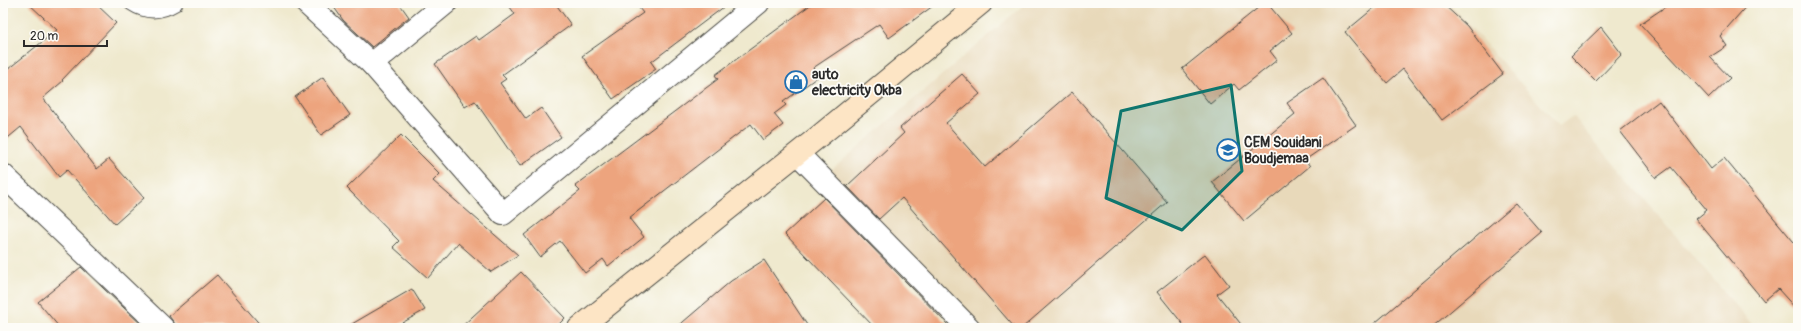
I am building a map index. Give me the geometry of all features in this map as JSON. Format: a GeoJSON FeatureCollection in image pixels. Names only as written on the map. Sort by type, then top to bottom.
{"type":"FeatureCollection","features":[{"type":"Feature","properties":{"kind":"main road"},"geometry":{"type":"LineString","coordinates":[[587,326],[981,3]]}},
{"type":"Feature","properties":{"kind":"street"},"geometry":{"type":"LineString","coordinates":[[306,3],[372,64],[503,214],[758,3]]}},
{"type":"Feature","properties":{"kind":"street"},"geometry":{"type":"LineString","coordinates":[[372,64],[446,3]]}},
{"type":"Feature","properties":{"kind":"street"},"geometry":{"type":"LineString","coordinates":[[798,154],[969,328]]}},
{"type":"Feature","properties":{"kind":"street"},"geometry":{"type":"LineString","coordinates":[[3,174],[163,328]]}},
{"type":"Feature","properties":{"kind":"lane"},"geometry":{"type":"LineString","coordinates":[[132,3],[145,10],[153,11],[161,10],[175,3]]}},
{"type":"Feature","properties":{"kind":"highlighted area"},"geometry":{"type":"Polygon","coordinates":[[[1231,85],[1242,171],[1182,230],[1106,198],[1121,111],[1231,85]]]}},
{"type":"Feature","properties":{"kind":"shaded area","name":"CEM Souidani Boudjemaa"},"geometry":{"type":"Polygon","coordinates":[[[1026,3],[1449,3],[1559,126],[1573,116],[1755,328],[983,328],[828,173],[1026,3]]]}},
{"type":"Feature","properties":{"kind":"building"},"geometry":{"type":"Polygon","coordinates":[[[28,3],[95,3],[116,23],[62,80],[63,81],[43,98],[97,169],[109,159],[144,198],[115,224],[67,170],[59,177],[21,127],[3,142],[3,73],[57,30],[28,3]]]}},
{"type":"Feature","properties":{"kind":"building"},"geometry":{"type":"Polygon","coordinates":[[[331,3],[399,3],[409,17],[372,47],[343,20],[331,3]]]}},
{"type":"Feature","properties":{"kind":"building"},"geometry":{"type":"Polygon","coordinates":[[[507,3],[555,3],[571,25],[502,75],[506,79],[500,83],[526,119],[541,108],[561,137],[520,166],[475,101],[465,107],[435,64],[476,36],[479,40],[515,14],[507,3]]]}},
{"type":"Feature","properties":{"kind":"building"},"geometry":{"type":"Polygon","coordinates":[[[635,3],[729,3],[651,62],[656,69],[613,99],[582,56],[643,13],[635,3]]]}},
{"type":"Feature","properties":{"kind":"building"},"geometry":{"type":"Polygon","coordinates":[[[813,3],[937,3],[889,38],[879,24],[813,68],[819,76],[783,102],[786,105],[774,114],[783,125],[763,140],[751,124],[629,218],[644,237],[608,266],[603,259],[585,273],[560,241],[540,257],[524,235],[580,191],[575,186],[718,79],[715,75],[813,3]]]}},
{"type":"Feature","properties":{"kind":"building"},"geometry":{"type":"Polygon","coordinates":[[[1264,3],[1267,3],[1292,33],[1270,51],[1277,60],[1239,90],[1234,84],[1210,104],[1182,69],[1264,3]]]}},
{"type":"Feature","properties":{"kind":"building"},"geometry":{"type":"Polygon","coordinates":[[[1380,3],[1442,3],[1467,26],[1503,74],[1442,120],[1403,69],[1387,83],[1345,32],[1380,3]]]}},
{"type":"Feature","properties":{"kind":"building"},"geometry":{"type":"Polygon","coordinates":[[[1671,3],[1749,3],[1720,36],[1727,46],[1710,57],[1730,78],[1709,98],[1640,24],[1671,3]]]}},
{"type":"Feature","properties":{"kind":"building"},"geometry":{"type":"Polygon","coordinates":[[[1601,27],[1622,54],[1596,81],[1571,56],[1601,27]]]}},
{"type":"Feature","properties":{"kind":"building"},"geometry":{"type":"Polygon","coordinates":[[[962,74],[980,94],[946,123],[985,167],[1072,92],[1167,202],[1022,328],[1015,328],[902,198],[879,219],[847,186],[904,133],[900,128],[962,74]]]}},
{"type":"Feature","properties":{"kind":"building"},"geometry":{"type":"Polygon","coordinates":[[[323,77],[350,115],[321,135],[295,97],[323,77]]]}},
{"type":"Feature","properties":{"kind":"building"},"geometry":{"type":"Polygon","coordinates":[[[1323,78],[1356,125],[1305,160],[1310,166],[1244,221],[1212,182],[1295,114],[1287,103],[1323,78]]]}},
{"type":"Feature","properties":{"kind":"building"},"geometry":{"type":"Polygon","coordinates":[[[1659,101],[1711,169],[1724,158],[1798,247],[1798,311],[1778,289],[1764,301],[1696,219],[1707,210],[1671,167],[1656,178],[1620,131],[1659,101]]]}},
{"type":"Feature","properties":{"kind":"building"},"geometry":{"type":"Polygon","coordinates":[[[401,135],[440,174],[433,181],[518,255],[491,272],[458,243],[428,278],[393,247],[399,241],[347,188],[401,135]]]}},
{"type":"Feature","properties":{"kind":"building"},"geometry":{"type":"Polygon","coordinates":[[[824,198],[951,328],[875,328],[785,234],[824,198]]]}},
{"type":"Feature","properties":{"kind":"building"},"geometry":{"type":"Polygon","coordinates":[[[1516,203],[1542,233],[1431,328],[1369,328],[1516,203]]]}},
{"type":"Feature","properties":{"kind":"building"},"geometry":{"type":"Polygon","coordinates":[[[1205,254],[1229,285],[1217,294],[1244,328],[1186,328],[1157,292],[1205,254]]]}},
{"type":"Feature","properties":{"kind":"building"},"geometry":{"type":"Polygon","coordinates":[[[764,260],[809,328],[676,328],[731,281],[764,260]]]}},
{"type":"Feature","properties":{"kind":"building"},"geometry":{"type":"Polygon","coordinates":[[[81,267],[145,328],[60,328],[38,302],[81,267]]]}},
{"type":"Feature","properties":{"kind":"building"},"geometry":{"type":"Polygon","coordinates":[[[521,272],[565,318],[555,328],[460,328],[521,272]]]}},
{"type":"Feature","properties":{"kind":"building"},"geometry":{"type":"Polygon","coordinates":[[[217,275],[263,328],[175,328],[175,324],[169,316],[217,275]]]}},
{"type":"Feature","properties":{"kind":"building"},"geometry":{"type":"Polygon","coordinates":[[[412,289],[425,310],[393,328],[345,328],[412,289]]]}},
{"type":"Feature","properties":{"kind":"place","name":"auto electricity Okba"},"geometry":{"type":"Point","coordinates":[796,82]}},
{"type":"Feature","properties":{"kind":"place","name":"CEM Souidani Boudjemaa"},"geometry":{"type":"Point","coordinates":[1228,150]}}]}
